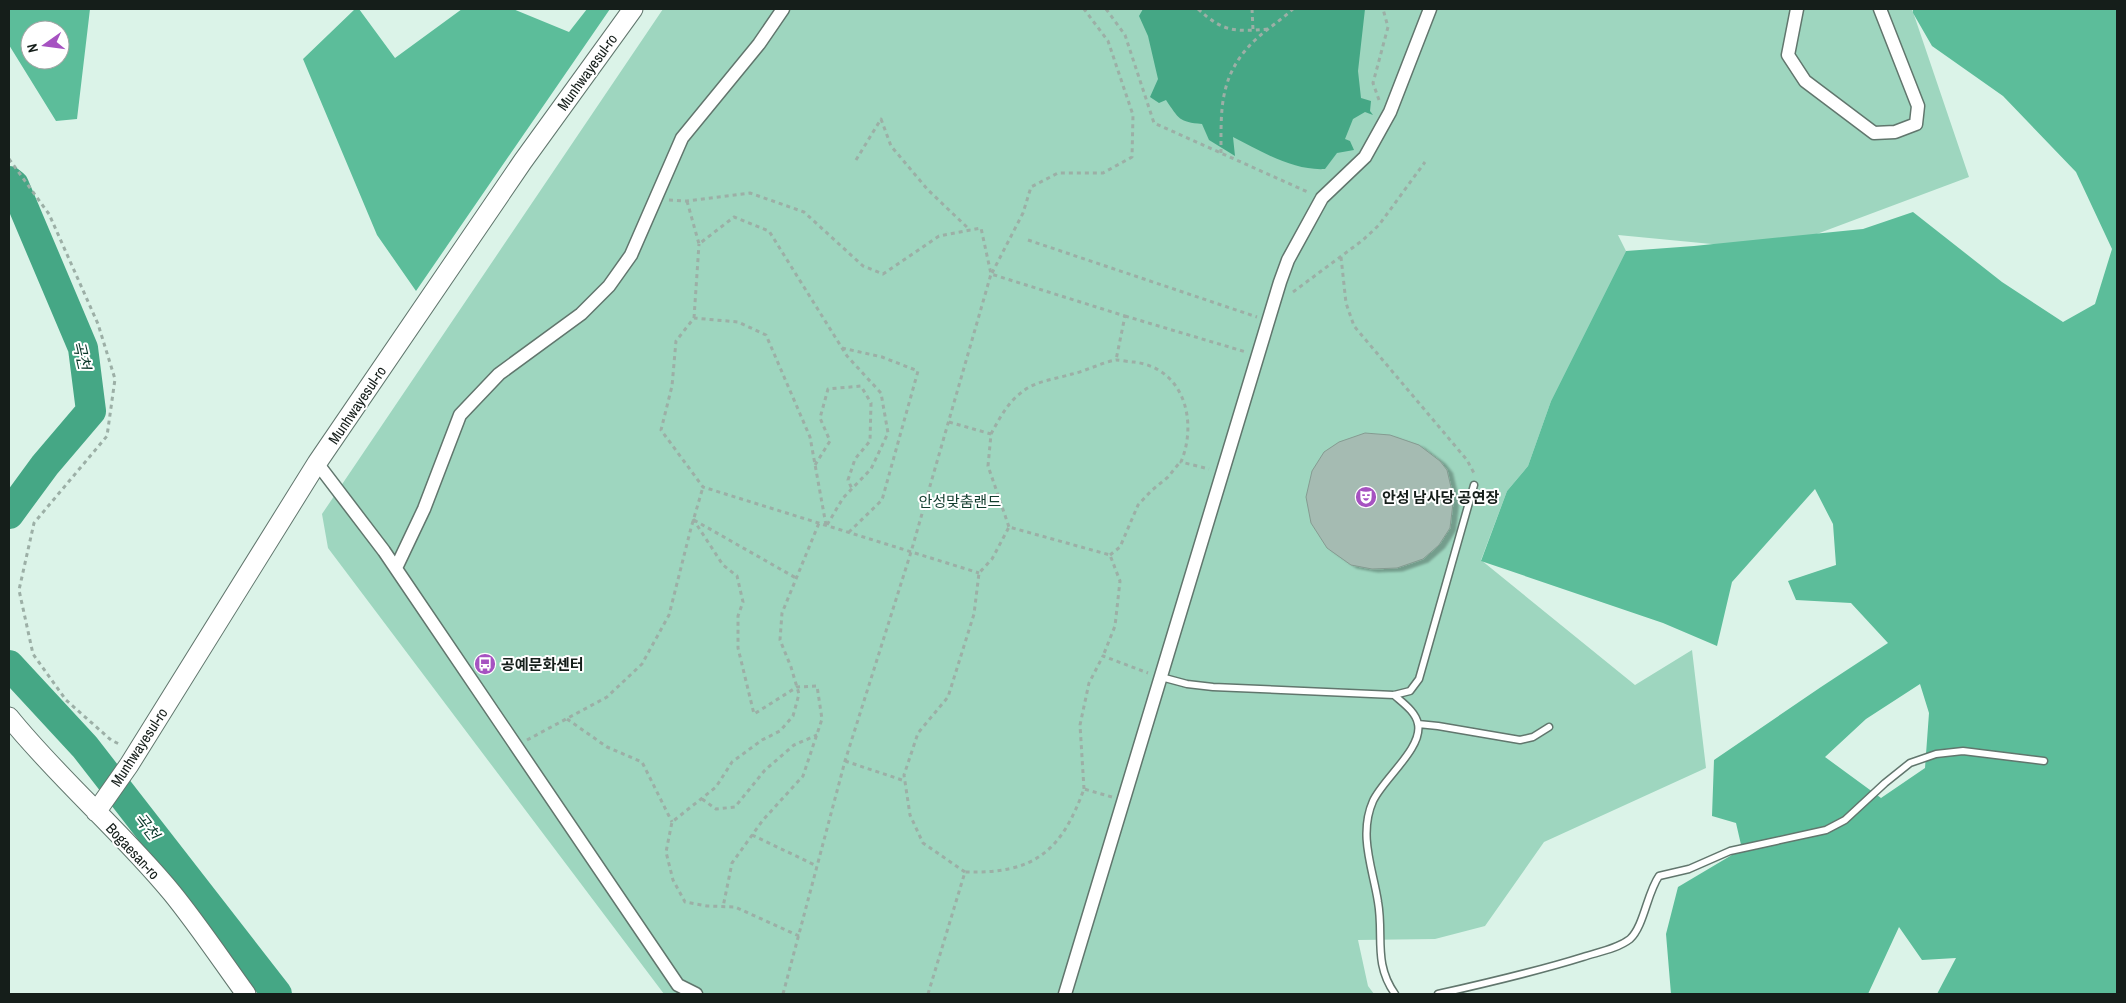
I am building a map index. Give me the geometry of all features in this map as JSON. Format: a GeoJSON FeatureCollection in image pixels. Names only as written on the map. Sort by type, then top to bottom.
{"type":"FeatureCollection","features":[{"type":"Feature","properties":{"kind":"street","name":"Munhwayesul-ro"},"geometry":{"type":"LineString","coordinates":[[96,812],[133,759],[317,463],[523,161],[632,9]]}},
{"type":"Feature","properties":{"kind":"street"},"geometry":{"type":"LineString","coordinates":[[396,568],[424,509],[460,415],[499,374],[581,314],[609,286],[631,255],[682,138],[759,44],[783,9]]}},
{"type":"Feature","properties":{"kind":"street"},"geometry":{"type":"LineString","coordinates":[[1065,994],[1257,356],[1288,260],[1322,198],[1365,157],[1388,117],[1430,9]]}},
{"type":"Feature","properties":{"kind":"street"},"geometry":{"type":"LineString","coordinates":[[1797,9],[1788,55],[1805,82],[1874,133],[1896,132],[1916,124],[1918,106],[1880,9]]}},
{"type":"Feature","properties":{"kind":"street"},"geometry":{"type":"LineString","coordinates":[[317,463],[396,568],[678,985],[696,994]]}},
{"type":"Feature","properties":{"kind":"street","name":"Bogaesan-ro"},"geometry":{"type":"LineString","coordinates":[[9,717],[34,748],[118,832],[172,893],[246,994]]}},
{"type":"Feature","properties":{"kind":"lane"},"geometry":{"type":"LineString","coordinates":[[1161,677],[1187,684],[1213,687],[1394,695],[1410,691],[1419,679],[1474,485]]}},
{"type":"Feature","properties":{"kind":"lane"},"geometry":{"type":"LineString","coordinates":[[1394,695],[1410,709],[1418,724],[1416,742],[1386,780],[1372,802],[1366,831],[1368,860],[1379,904],[1379,950],[1388,983],[1395,994]]}},
{"type":"Feature","properties":{"kind":"lane"},"geometry":{"type":"LineString","coordinates":[[1418,724],[1520,740],[1534,737],[1549,727]]}},
{"type":"Feature","properties":{"kind":"lane"},"geometry":{"type":"LineString","coordinates":[[1438,994],[1538,971],[1615,947],[1630,938],[1638,926],[1652,886],[1659,876],[1689,869],[1730,851],[1826,830],[1845,820],[1884,783],[1910,763],[1936,754],[1963,751],[2044,761]]}},
{"type":"Feature","properties":{"kind":"path"},"geometry":{"type":"LineString","coordinates":[[783,994],[845,761],[911,552],[991,274],[1023,213],[1031,187],[1058,173],[1103,173],[1132,157],[1132,115],[1108,41],[1084,9]]}},
{"type":"Feature","properties":{"kind":"path"},"geometry":{"type":"LineString","coordinates":[[1106,9],[1125,34],[1154,123],[1322,198]]}},
{"type":"Feature","properties":{"kind":"path"},"geometry":{"type":"LineString","coordinates":[[1198,9],[1214,24],[1240,32],[1268,29]]}},
{"type":"Feature","properties":{"kind":"path"},"geometry":{"type":"LineString","coordinates":[[1252,9],[1253,30]]}},
{"type":"Feature","properties":{"kind":"path"},"geometry":{"type":"LineString","coordinates":[[1220,153],[1221,104],[1228,81],[1238,59],[1268,29],[1293,9]]}},
{"type":"Feature","properties":{"kind":"path"},"geometry":{"type":"LineString","coordinates":[[1383,9],[1388,27],[1373,83],[1380,103],[1388,117]]}},
{"type":"Feature","properties":{"kind":"path"},"geometry":{"type":"LineString","coordinates":[[856,160],[881,120],[891,146],[928,190],[971,230]]}},
{"type":"Feature","properties":{"kind":"path"},"geometry":{"type":"LineString","coordinates":[[9,160],[49,214],[98,324],[114,379],[107,436],[34,523],[18,590],[33,654],[66,700],[133,759]]}},
{"type":"Feature","properties":{"kind":"path"},"geometry":{"type":"LineString","coordinates":[[1289,295],[1363,240],[1379,225],[1425,162]]}},
{"type":"Feature","properties":{"kind":"path"},"geometry":{"type":"LineString","coordinates":[[657,199],[687,201],[750,193],[804,212],[863,266],[883,274],[939,236],[981,228],[991,274]]}},
{"type":"Feature","properties":{"kind":"path"},"geometry":{"type":"LineString","coordinates":[[687,201],[699,244],[694,318],[676,341],[672,386],[661,430],[703,487],[979,573]]}},
{"type":"Feature","properties":{"kind":"path"},"geometry":{"type":"LineString","coordinates":[[699,244],[734,217],[769,231],[847,356],[882,393],[888,433],[871,469],[844,498],[826,525]]}},
{"type":"Feature","properties":{"kind":"path"},"geometry":{"type":"LineString","coordinates":[[1028,240],[1268,320]]}},
{"type":"Feature","properties":{"kind":"path"},"geometry":{"type":"LineString","coordinates":[[1341,257],[1346,303],[1354,326],[1467,460],[1475,473],[1474,485]]}},
{"type":"Feature","properties":{"kind":"path"},"geometry":{"type":"LineString","coordinates":[[991,274],[1257,356]]}},
{"type":"Feature","properties":{"kind":"path"},"geometry":{"type":"LineString","coordinates":[[1116,360],[1124,316]]}},
{"type":"Feature","properties":{"kind":"path"},"geometry":{"type":"LineString","coordinates":[[694,318],[738,322],[766,335],[810,437],[826,525]]}},
{"type":"Feature","properties":{"kind":"path"},"geometry":{"type":"LineString","coordinates":[[842,348],[882,357],[918,371],[882,500],[849,532]]}},
{"type":"Feature","properties":{"kind":"path"},"geometry":{"type":"LineString","coordinates":[[1116,360],[1146,364],[1167,375],[1181,394],[1189,422],[1184,454],[1180,462],[1168,477],[1138,505],[1120,547],[1110,555],[1120,581],[1115,626],[1103,656],[1089,683],[1080,725],[1084,789],[1075,814],[1059,840],[1040,858],[1015,868],[985,873],[965,872],[923,843],[910,814],[904,775],[918,733],[948,697],[974,614],[979,573],[992,560],[1009,528],[988,466],[991,434],[1004,410],[1023,391],[1045,382],[1086,371],[1116,360]]}},
{"type":"Feature","properties":{"kind":"path"},"geometry":{"type":"LineString","coordinates":[[815,465],[830,441],[820,418],[828,389],[861,386],[871,402],[870,442],[855,459],[848,480],[852,489]]}},
{"type":"Feature","properties":{"kind":"path"},"geometry":{"type":"LineString","coordinates":[[949,422],[991,434]]}},
{"type":"Feature","properties":{"kind":"path"},"geometry":{"type":"LineString","coordinates":[[1180,462],[1222,472]]}},
{"type":"Feature","properties":{"kind":"path"},"geometry":{"type":"LineString","coordinates":[[516,746],[607,697],[642,664],[669,615],[703,487]]}},
{"type":"Feature","properties":{"kind":"path"},"geometry":{"type":"LineString","coordinates":[[693,520],[796,578]]}},
{"type":"Feature","properties":{"kind":"path"},"geometry":{"type":"LineString","coordinates":[[693,520],[723,565],[737,576],[743,602],[738,616],[738,648],[754,714],[797,687],[817,686],[822,719],[803,776],[752,836],[732,863],[723,907]]}},
{"type":"Feature","properties":{"kind":"path"},"geometry":{"type":"LineString","coordinates":[[672,822],[716,787],[732,762],[762,740],[780,731],[793,716],[799,694],[780,640],[782,613],[819,523]]}},
{"type":"Feature","properties":{"kind":"path"},"geometry":{"type":"LineString","coordinates":[[1009,528],[1110,555]]}},
{"type":"Feature","properties":{"kind":"path"},"geometry":{"type":"LineString","coordinates":[[1103,656],[1161,677]]}},
{"type":"Feature","properties":{"kind":"path"},"geometry":{"type":"LineString","coordinates":[[567,718],[607,747],[642,762],[672,822],[666,852],[673,880],[685,902],[707,906],[735,907],[799,936]]}},
{"type":"Feature","properties":{"kind":"path"},"geometry":{"type":"LineString","coordinates":[[702,799],[716,809],[736,808],[765,770],[794,745],[817,735]]}},
{"type":"Feature","properties":{"kind":"path"},"geometry":{"type":"LineString","coordinates":[[845,761],[904,781]]}},
{"type":"Feature","properties":{"kind":"path"},"geometry":{"type":"LineString","coordinates":[[1084,789],[1123,801]]}},
{"type":"Feature","properties":{"kind":"path"},"geometry":{"type":"LineString","coordinates":[[752,836],[817,866]]}},
{"type":"Feature","properties":{"kind":"path"},"geometry":{"type":"LineString","coordinates":[[928,994],[965,872]]}},
{"type":"Feature","properties":{"kind":"green space","name":"안성맞춤랜드"},"geometry":{"type":"Polygon","coordinates":[[[663,9],[1912,9],[1969,177],[1774,250],[1618,235],[1626,251],[1551,401],[1528,466],[1507,491],[1481,560],[1635,685],[1692,650],[1706,768],[1544,842],[1485,926],[1435,939],[1358,940],[1368,986],[1374,994],[664,994],[328,548],[322,514],[663,9]]]}},
{"type":"Feature","properties":{"kind":"shaded area"},"geometry":{"type":"Polygon","coordinates":[[[9,9],[90,9],[77,119],[56,121],[24,70],[70,70],[70,20],[20,20],[20,63],[9,45],[9,9]]]}},
{"type":"Feature","properties":{"kind":"shaded area"},"geometry":{"type":"Polygon","coordinates":[[[355,9],[359,9],[395,58],[462,9],[513,9],[569,32],[587,9],[610,9],[416,291],[377,235],[303,59],[355,9]]]}},
{"type":"Feature","properties":{"kind":"shaded area"},"geometry":{"type":"Polygon","coordinates":[[[1143,9],[1365,9],[1358,71],[1361,98],[1371,101],[1370,111],[1373,115],[1365,112],[1353,119],[1345,139],[1350,141],[1354,150],[1337,153],[1325,169],[1313,169],[1278,159],[1233,137],[1235,156],[1209,140],[1202,124],[1184,121],[1166,100],[1159,103],[1150,97],[1158,79],[1148,36],[1139,16],[1143,9]]]}},
{"type":"Feature","properties":{"kind":"shaded area"},"geometry":{"type":"Polygon","coordinates":[[[1913,9],[2117,9],[2117,994],[1937,994],[1956,958],[1922,960],[1899,927],[1868,994],[1671,994],[1666,934],[1678,887],[1742,849],[1736,823],[1712,816],[1714,760],[1888,643],[1851,603],[1796,600],[1788,581],[1836,565],[1833,524],[1815,489],[1732,582],[1717,646],[1663,623],[1481,561],[1507,491],[1528,466],[1551,401],[1626,251],[1863,229],[1913,212],[2002,282],[2063,322],[2095,304],[2112,249],[2076,172],[2003,96],[1932,46],[1913,13],[1913,9]],[[1920,684],[1866,719],[1825,757],[1881,798],[1925,768],[1929,713],[1920,684]]]}},
{"type":"Feature","properties":{"kind":"building"},"geometry":{"type":"Polygon","coordinates":[[[1365,433],[1390,435],[1419,445],[1440,461],[1447,470],[1453,503],[1450,528],[1439,545],[1423,559],[1397,568],[1372,569],[1351,565],[1327,548],[1311,523],[1306,497],[1312,471],[1324,452],[1339,442],[1365,433]]]}},
{"type":"Feature","properties":{"kind":"waterway","name":"곡천"},"geometry":{"type":"LineString","coordinates":[[9,181],[14,185],[83,348],[91,411],[45,465],[9,514]]}},
{"type":"Feature","properties":{"kind":"waterway","name":"곡천"},"geometry":{"type":"LineString","coordinates":[[9,665],[85,747],[277,994]]}},
{"type":"Feature","properties":{"kind":"place","name":"안성 남사당 공연장"},"geometry":{"type":"Point","coordinates":[1366,497]}},
{"type":"Feature","properties":{"kind":"place","name":"공예문화센터"},"geometry":{"type":"Point","coordinates":[485,664]}}]}
